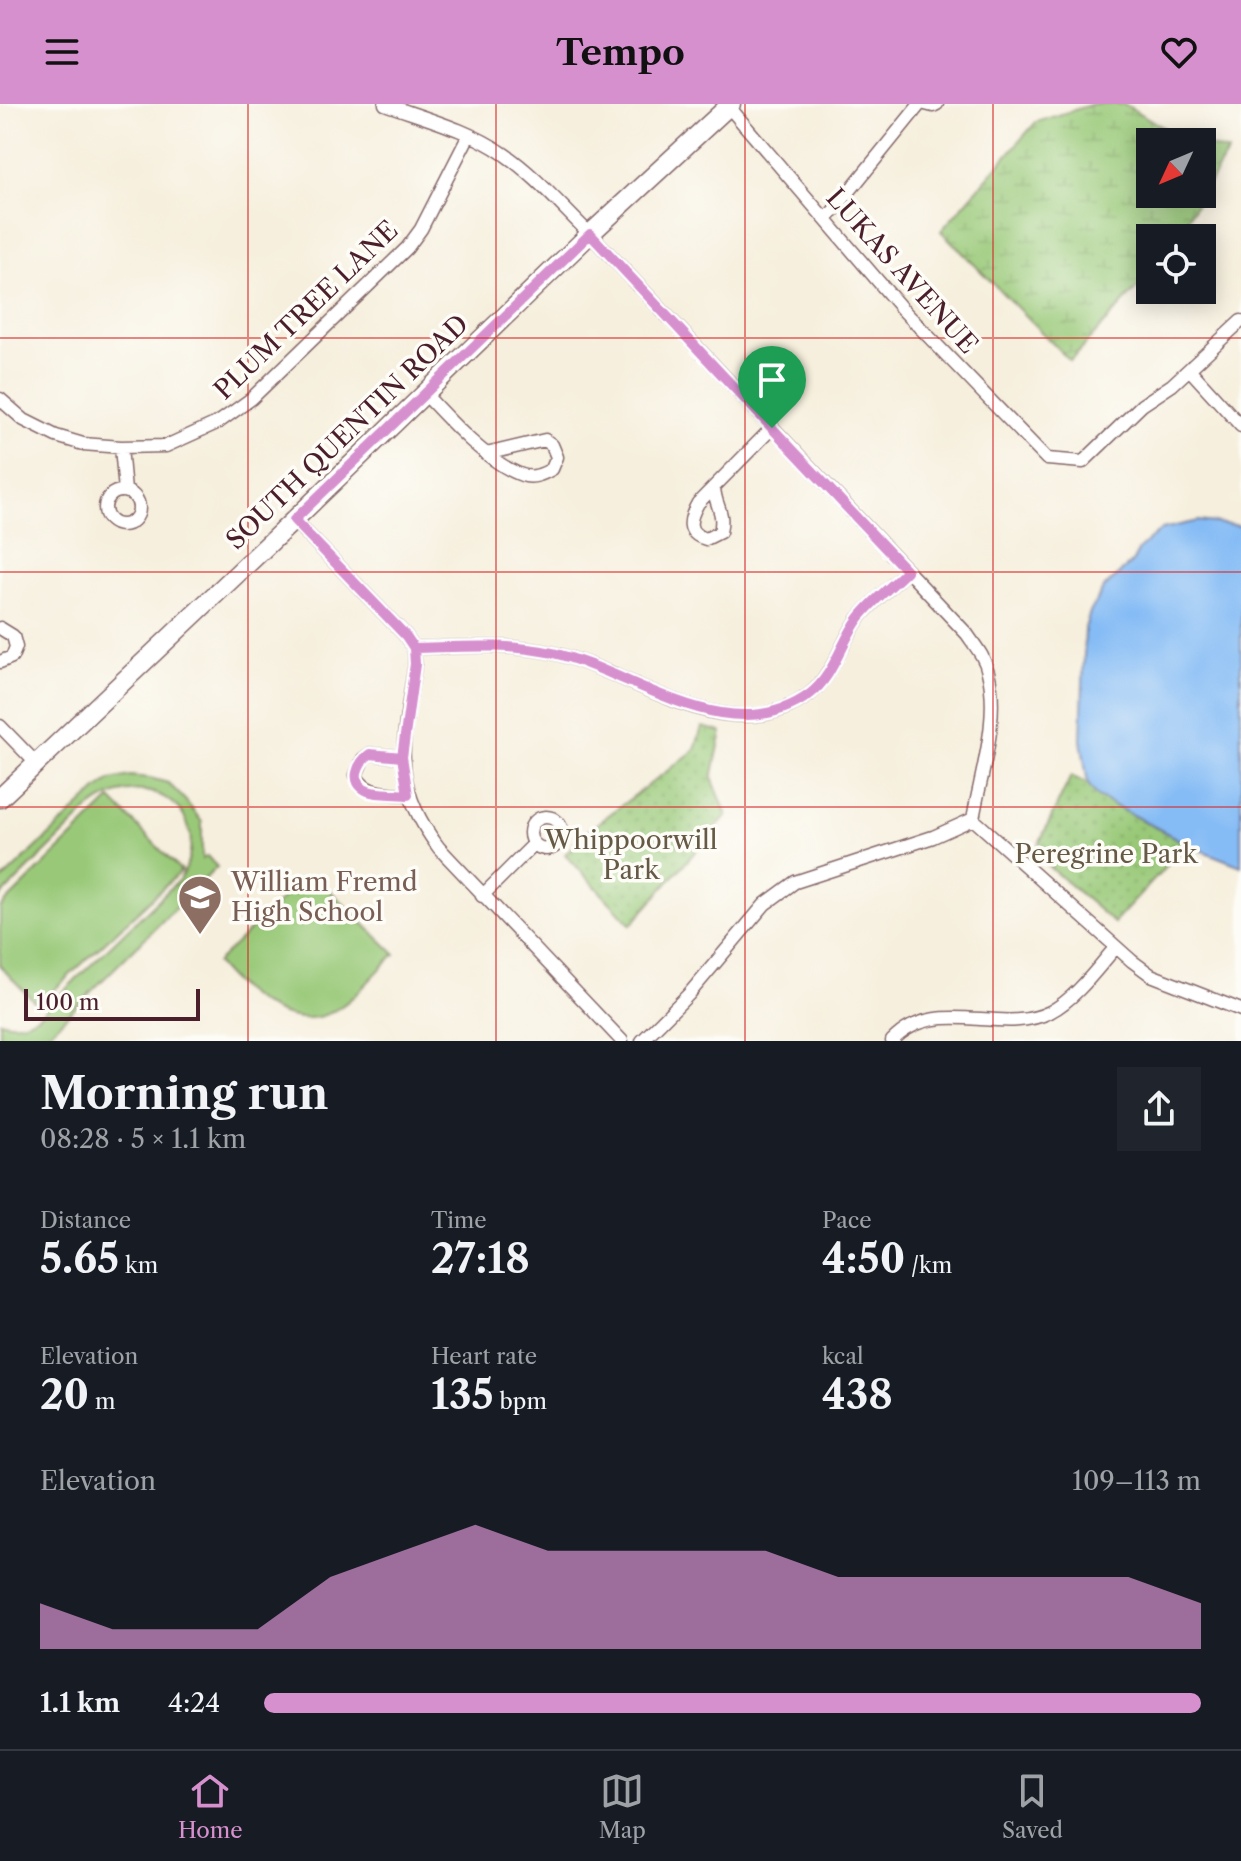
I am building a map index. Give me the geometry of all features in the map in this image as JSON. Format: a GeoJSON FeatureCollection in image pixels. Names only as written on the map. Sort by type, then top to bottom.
{"type":"FeatureCollection","features":[{"type":"Feature","properties":{"kind":"main road","name":"SOUTH QUENTIN ROAD"},"geometry":{"type":"LineString","coordinates":[[0,798],[590,234],[730,105]]}},
{"type":"Feature","properties":{"kind":"street"},"geometry":{"type":"LineString","coordinates":[[385,104],[469,135],[512,160],[590,234],[967,634],[988,671],[991,720],[973,819]]}},
{"type":"Feature","properties":{"kind":"street"},"geometry":{"type":"LineString","coordinates":[[826,220],[923,104],[937,104]]}},
{"type":"Feature","properties":{"kind":"street","name":"LUKAS AVENUE"},"geometry":{"type":"LineString","coordinates":[[730,105],[902,309],[1047,459],[1083,462],[1142,405],[1190,370]]}},
{"type":"Feature","properties":{"kind":"street","name":"PLUM TREE LANE"},"geometry":{"type":"LineString","coordinates":[[0,399],[24,420],[56,436],[83,444],[166,446],[219,422],[251,399],[407,248],[421,229],[469,135]]}},
{"type":"Feature","properties":{"kind":"street"},"geometry":{"type":"LineString","coordinates":[[1241,321],[1190,370],[1241,426]]}},
{"type":"Feature","properties":{"kind":"street"},"geometry":{"type":"LineString","coordinates":[[425,394],[486,454],[523,476],[537,476],[552,469],[557,457],[552,445],[545,440],[486,454]]}},
{"type":"Feature","properties":{"kind":"street"},"geometry":{"type":"LineString","coordinates":[[714,487],[772,428]]}},
{"type":"Feature","properties":{"kind":"street"},"geometry":{"type":"LineString","coordinates":[[121,447],[125,491]]}},
{"type":"Feature","properties":{"kind":"street"},"geometry":{"type":"LineString","coordinates":[[294,520],[414,648],[415,664],[402,757],[408,795],[427,834],[482,896],[622,1041]]}},
{"type":"Feature","properties":{"kind":"street"},"geometry":{"type":"LineString","coordinates":[[414,648],[524,647],[558,655],[710,711],[752,717],[788,707],[821,685],[859,618],[907,571]]}},
{"type":"Feature","properties":{"kind":"street"},"geometry":{"type":"LineString","coordinates":[[0,628],[13,636],[16,647],[12,657],[0,662]]}},
{"type":"Feature","properties":{"kind":"street"},"geometry":{"type":"LineString","coordinates":[[0,726],[36,763]]}},
{"type":"Feature","properties":{"kind":"street"},"geometry":{"type":"LineString","coordinates":[[402,757],[370,754],[357,768],[356,775],[368,791],[408,795]]}},
{"type":"Feature","properties":{"kind":"street"},"geometry":{"type":"LineString","coordinates":[[973,819],[1115,948],[1151,975],[1241,1010]]}},
{"type":"Feature","properties":{"kind":"street"},"geometry":{"type":"LineString","coordinates":[[642,1041],[689,994],[765,904],[795,882],[933,837],[973,819]]}},
{"type":"Feature","properties":{"kind":"street"},"geometry":{"type":"LineString","coordinates":[[482,896],[534,844]]}},
{"type":"Feature","properties":{"kind":"street"},"geometry":{"type":"LineString","coordinates":[[892,1041],[901,1031],[917,1023],[953,1016],[1032,1018],[1049,1013],[1068,1000],[1115,948]]}},
{"type":"Feature","properties":{"kind":"green space"},"geometry":{"type":"Polygon","coordinates":[[[1093,104],[1124,104],[1164,128],[1136,128],[1136,208],[1194,208],[1184,224],[1136,224],[1136,289],[1070,361],[941,231],[1036,122],[1093,104]]]}},
{"type":"Feature","properties":{"kind":"green space"},"geometry":{"type":"Polygon","coordinates":[[[1216,148],[1228,152],[1216,172],[1216,148]]]}},
{"type":"Feature","properties":{"kind":"green space","name":"Whippoorwill Park"},"geometry":{"type":"Polygon","coordinates":[[[702,727],[722,732],[712,778],[727,815],[631,925],[565,854],[577,839],[695,750],[702,727]]]}},
{"type":"Feature","properties":{"kind":"green space"},"geometry":{"type":"Polygon","coordinates":[[[130,776],[168,783],[185,800],[202,822],[202,859],[207,856],[217,867],[41,1041],[0,1037],[0,1021],[20,1023],[38,1016],[180,879],[189,856],[190,834],[183,816],[171,802],[153,793],[133,791],[111,796],[88,810],[0,897],[0,882],[97,790],[111,780],[130,776]]]}},
{"type":"Feature","properties":{"kind":"green space","name":"Peregrine Park"},"geometry":{"type":"Polygon","coordinates":[[[1071,776],[1088,784],[1098,797],[1187,844],[1114,923],[1034,854],[1071,776]]]}},
{"type":"Feature","properties":{"kind":"green space"},"geometry":{"type":"Polygon","coordinates":[[[111,799],[181,871],[38,1005],[0,966],[0,908],[111,799]]]}},
{"type":"Feature","properties":{"kind":"green space"},"geometry":{"type":"Polygon","coordinates":[[[323,884],[395,954],[337,1009],[321,1016],[304,1018],[287,1015],[254,999],[216,963],[295,886],[323,884]]]}},
{"type":"Feature","properties":{"kind":"water"},"geometry":{"type":"Polygon","coordinates":[[[1198,521],[1241,526],[1241,866],[1195,848],[1098,797],[1088,784],[1081,740],[1085,628],[1090,612],[1103,589],[1162,529],[1198,521]]]}},
{"type":"Feature","properties":{"kind":"place","name":"William Fremd High School"},"geometry":{"type":"Point","coordinates":[200,936]}},
{"type":"Feature","properties":{"kind":"route"},"geometry":{"type":"LineString","coordinates":[[772,428],[590,234],[294,520],[414,648],[415,664],[402,757],[408,795],[368,791],[360,784],[357,768],[370,754],[402,757],[415,664],[414,648],[524,647],[558,655],[718,714],[752,717],[788,707],[821,685],[859,618],[907,571],[772,428]]}}]}
